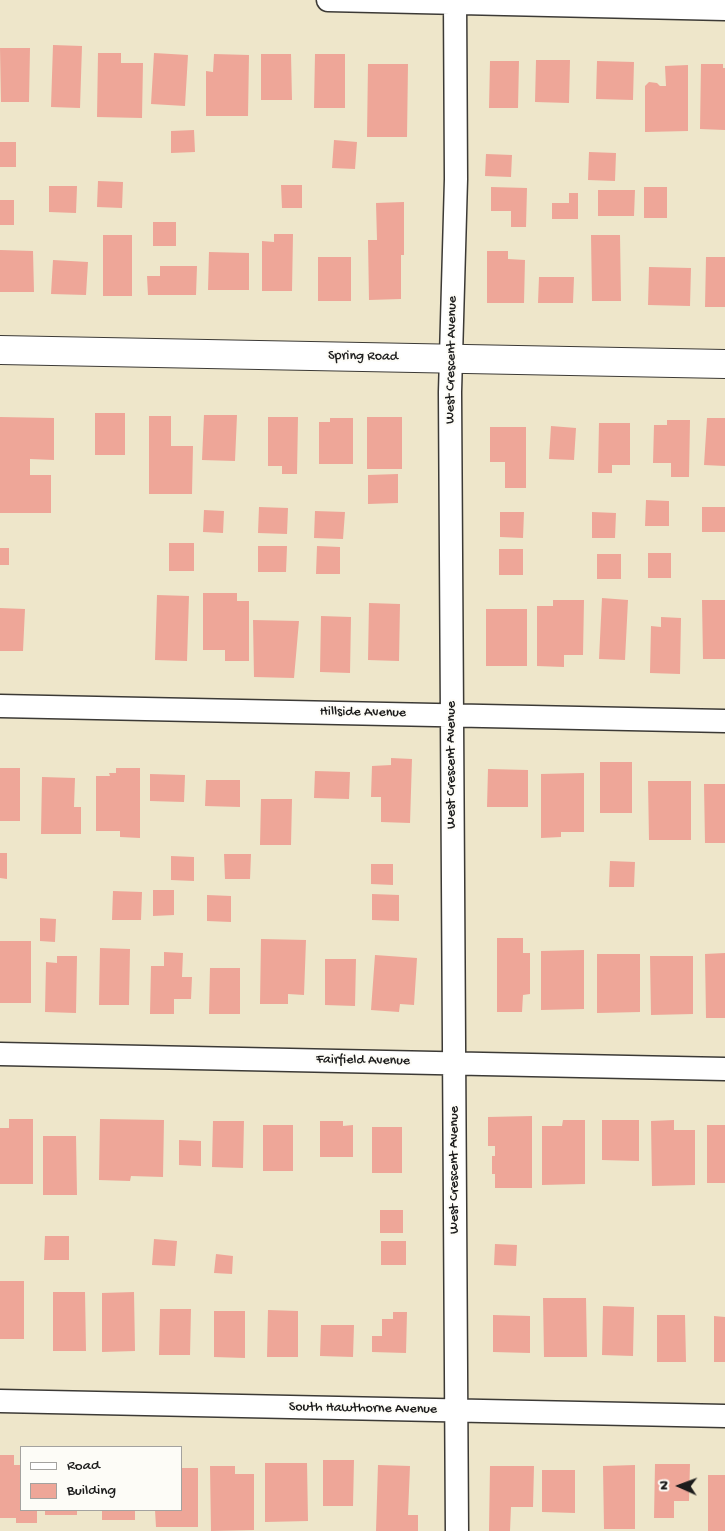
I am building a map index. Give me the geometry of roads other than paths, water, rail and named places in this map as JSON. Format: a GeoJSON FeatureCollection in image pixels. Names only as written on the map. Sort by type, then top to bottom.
{"type":"FeatureCollection","features":[{"type":"Feature","properties":{"kind":"street"},"geometry":{"type":"LineString","coordinates":[[328,0],[725,9]]}},
{"type":"Feature","properties":{"kind":"street","name":"West Crescent Avenue"},"geometry":{"type":"LineString","coordinates":[[455,2],[456,179],[450,359],[457,1531]]}},
{"type":"Feature","properties":{"kind":"street","name":"Spring Road"},"geometry":{"type":"LineString","coordinates":[[0,350],[725,364]]}},
{"type":"Feature","properties":{"kind":"street","name":"Hillside Avenue"},"geometry":{"type":"LineString","coordinates":[[0,706],[725,721]]}},
{"type":"Feature","properties":{"kind":"street","name":"Fairfield Avenue"},"geometry":{"type":"LineString","coordinates":[[0,1054],[725,1069]]}},
{"type":"Feature","properties":{"kind":"street","name":"South Hawthorne Avenue"},"geometry":{"type":"LineString","coordinates":[[0,1402],[725,1416]]}}]}
